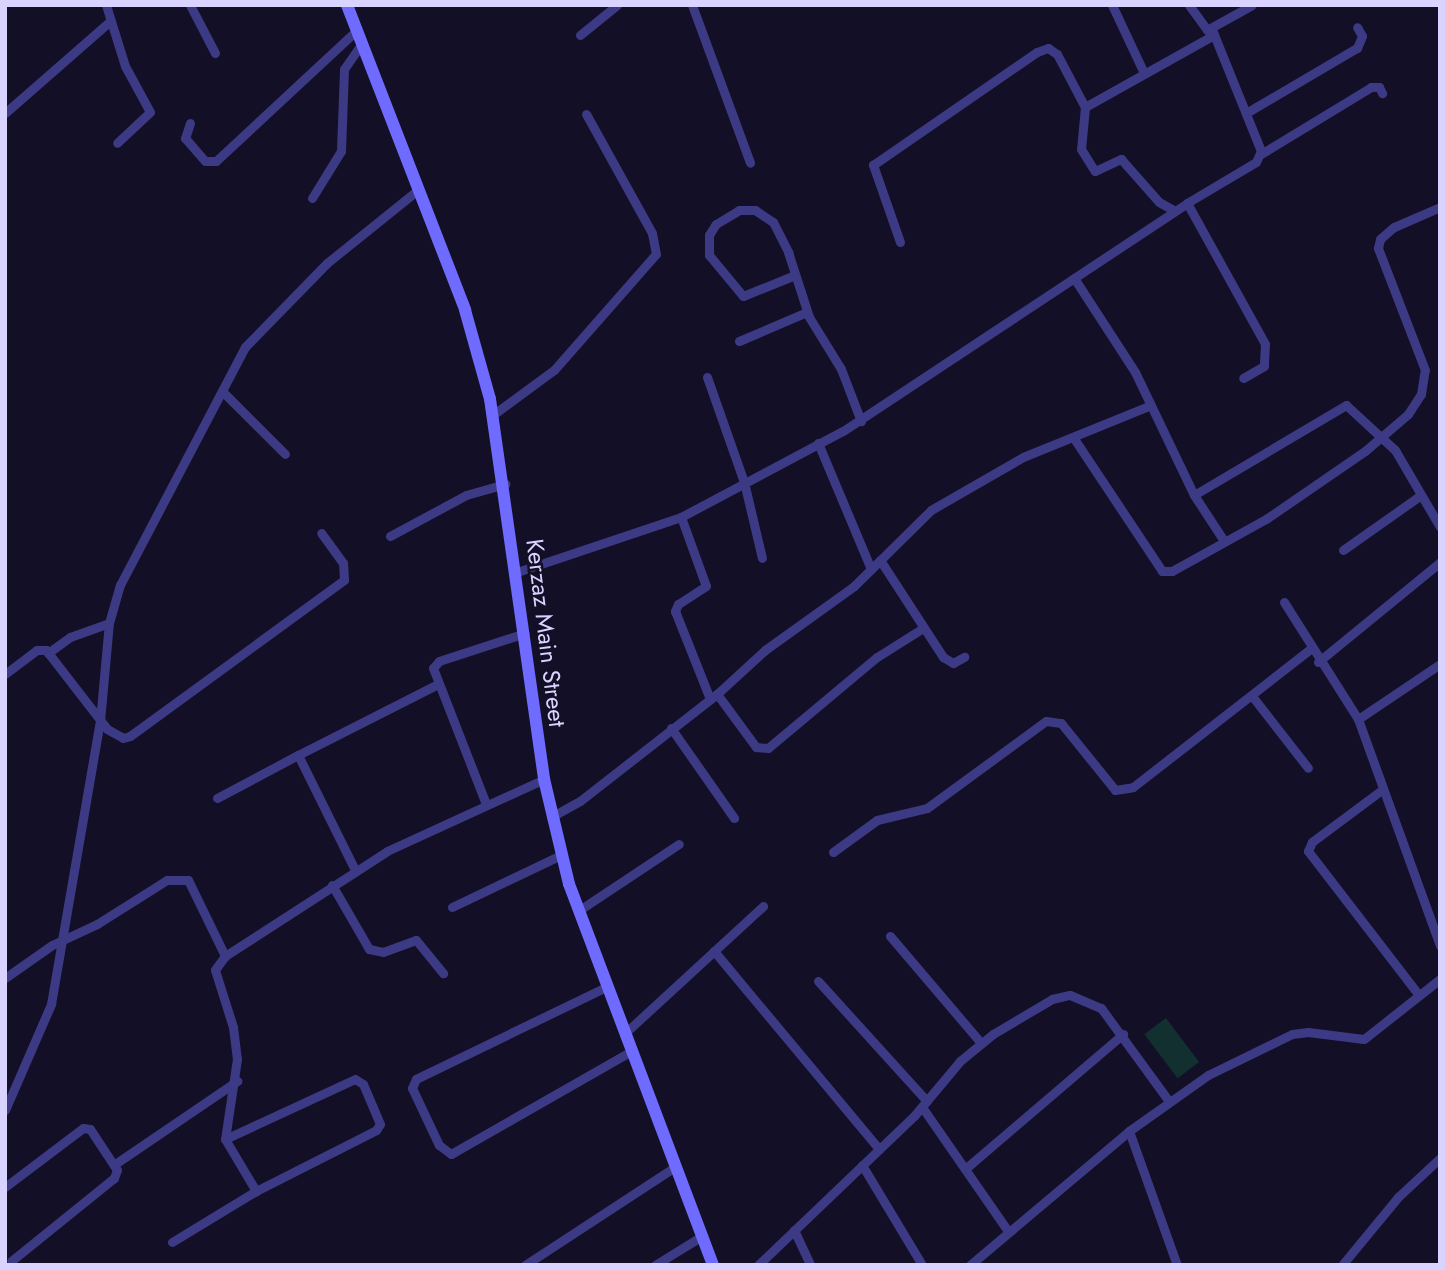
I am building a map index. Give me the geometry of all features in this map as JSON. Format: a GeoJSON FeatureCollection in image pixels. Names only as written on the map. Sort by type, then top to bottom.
{"type":"FeatureCollection","features":[{"type":"Feature","properties":{"kind":"street"},"geometry":{"type":"LineString","coordinates":[[106,5],[125,66],[150,112],[117,143]]}},
{"type":"Feature","properties":{"kind":"street"},"geometry":{"type":"LineString","coordinates":[[190,5],[215,53]]}},
{"type":"Feature","properties":{"kind":"street"},"geometry":{"type":"LineString","coordinates":[[580,34],[617,5]]}},
{"type":"Feature","properties":{"kind":"street"},"geometry":{"type":"LineString","coordinates":[[692,5],[750,163]]}},
{"type":"Feature","properties":{"kind":"street"},"geometry":{"type":"LineString","coordinates":[[1112,5],[1144,73]]}},
{"type":"Feature","properties":{"kind":"street"},"geometry":{"type":"LineString","coordinates":[[1189,5],[1202,29],[1213,32]]}},
{"type":"Feature","properties":{"kind":"street"},"geometry":{"type":"LineString","coordinates":[[1086,107],[1213,32],[1252,5]]}},
{"type":"Feature","properties":{"kind":"street","name":"Kerzaz Main Street"},"geometry":{"type":"LineString","coordinates":[[349,6],[469,322],[494,414],[544,779],[561,855],[578,911],[630,1052],[713,1265]]}},
{"type":"Feature","properties":{"kind":"street"},"geometry":{"type":"LineString","coordinates":[[5,113],[110,21]]}},
{"type":"Feature","properties":{"kind":"street"},"geometry":{"type":"LineString","coordinates":[[1246,113],[1357,48],[1362,36],[1357,27]]}},
{"type":"Feature","properties":{"kind":"street"},"geometry":{"type":"LineString","coordinates":[[190,123],[186,138],[205,161],[215,161],[357,30]]}},
{"type":"Feature","properties":{"kind":"street"},"geometry":{"type":"LineString","coordinates":[[1213,32],[1261,154]]}},
{"type":"Feature","properties":{"kind":"street"},"geometry":{"type":"LineString","coordinates":[[312,198],[341,151],[344,69],[362,44]]}},
{"type":"Feature","properties":{"kind":"street"},"geometry":{"type":"LineString","coordinates":[[900,242],[873,170],[877,161],[1043,48],[1057,54],[1086,107],[1081,149],[1095,171],[1121,159],[1159,202],[1175,211]]}},
{"type":"Feature","properties":{"kind":"street"},"geometry":{"type":"LineString","coordinates":[[517,572],[681,517],[861,421],[1187,203],[1256,162],[1261,154],[1371,87],[1380,87],[1382,93]]}},
{"type":"Feature","properties":{"kind":"street"},"geometry":{"type":"LineString","coordinates":[[494,414],[568,356],[656,254],[652,233],[586,114]]}},
{"type":"Feature","properties":{"kind":"street"},"geometry":{"type":"LineString","coordinates":[[6,1105],[47,1017],[100,721],[109,623],[120,585],[245,347],[280,309],[349,243],[419,188]]}},
{"type":"Feature","properties":{"kind":"street"},"geometry":{"type":"LineString","coordinates":[[1187,203],[1265,344],[1264,366],[1243,378]]}},
{"type":"Feature","properties":{"kind":"street"},"geometry":{"type":"LineString","coordinates":[[1073,437],[1158,569],[1172,571],[1285,507],[1381,437],[1416,402],[1425,370],[1380,257],[1380,239],[1394,227],[1440,207]]}},
{"type":"Feature","properties":{"kind":"street"},"geometry":{"type":"LineString","coordinates":[[795,275],[743,296],[709,256],[709,235],[716,224],[739,210],[761,212],[777,228],[795,275],[807,312],[841,369],[861,421]]}},
{"type":"Feature","properties":{"kind":"street"},"geometry":{"type":"LineString","coordinates":[[1074,278],[1151,405],[1194,495],[1224,541]]}},
{"type":"Feature","properties":{"kind":"street"},"geometry":{"type":"LineString","coordinates":[[739,341],[807,312]]}},
{"type":"Feature","properties":{"kind":"street"},"geometry":{"type":"LineString","coordinates":[[708,377],[744,482],[762,558]]}},
{"type":"Feature","properties":{"kind":"street"},"geometry":{"type":"LineString","coordinates":[[222,391],[285,454]]}},
{"type":"Feature","properties":{"kind":"street"},"geometry":{"type":"LineString","coordinates":[[551,817],[580,801],[714,697],[765,650],[871,569],[931,510],[1007,464],[1151,405]]}},
{"type":"Feature","properties":{"kind":"street"},"geometry":{"type":"LineString","coordinates":[[1194,495],[1341,405],[1348,405],[1395,450],[1440,527]]}},
{"type":"Feature","properties":{"kind":"street"},"geometry":{"type":"LineString","coordinates":[[818,443],[871,569]]}},
{"type":"Feature","properties":{"kind":"street"},"geometry":{"type":"LineString","coordinates":[[390,536],[466,495],[505,484]]}},
{"type":"Feature","properties":{"kind":"street"},"geometry":{"type":"LineString","coordinates":[[1343,550],[1421,495]]}},
{"type":"Feature","properties":{"kind":"street"},"geometry":{"type":"LineString","coordinates":[[681,517],[706,586],[678,604],[675,611],[714,697],[756,747],[768,748],[877,657],[923,628]]}},
{"type":"Feature","properties":{"kind":"street"},"geometry":{"type":"LineString","coordinates":[[5,674],[37,650],[48,653],[100,721],[113,734],[130,736],[339,584],[347,572],[321,533]]}},
{"type":"Feature","properties":{"kind":"street"},"geometry":{"type":"LineString","coordinates":[[880,560],[948,662],[964,657]]}},
{"type":"Feature","properties":{"kind":"street"},"geometry":{"type":"LineString","coordinates":[[1318,662],[1440,562]]}},
{"type":"Feature","properties":{"kind":"street"},"geometry":{"type":"LineString","coordinates":[[1284,602],[1318,662],[1358,719],[1440,946]]}},
{"type":"Feature","properties":{"kind":"street"},"geometry":{"type":"LineString","coordinates":[[48,653],[70,637],[109,623]]}},
{"type":"Feature","properties":{"kind":"street"},"geometry":{"type":"LineString","coordinates":[[486,804],[432,673],[439,661],[525,633]]}},
{"type":"Feature","properties":{"kind":"street"},"geometry":{"type":"LineString","coordinates":[[833,852],[877,820],[927,808],[1046,721],[1061,723],[1108,784],[1125,790],[1162,769],[1310,649]]}},
{"type":"Feature","properties":{"kind":"street"},"geometry":{"type":"LineString","coordinates":[[1358,719],[1440,664]]}},
{"type":"Feature","properties":{"kind":"street"},"geometry":{"type":"LineString","coordinates":[[217,797],[436,685]]}},
{"type":"Feature","properties":{"kind":"street"},"geometry":{"type":"LineString","coordinates":[[1252,696],[1308,768]]}},
{"type":"Feature","properties":{"kind":"street"},"geometry":{"type":"LineString","coordinates":[[671,728],[734,818]]}},
{"type":"Feature","properties":{"kind":"street"},"geometry":{"type":"LineString","coordinates":[[298,755],[355,870]]}},
{"type":"Feature","properties":{"kind":"street"},"geometry":{"type":"LineString","coordinates":[[256,1191],[226,1139],[237,1081],[233,1027],[215,970],[225,956],[355,870],[486,804],[544,779]]}},
{"type":"Feature","properties":{"kind":"street"},"geometry":{"type":"LineString","coordinates":[[1383,789],[1312,842],[1308,851],[1419,995]]}},
{"type":"Feature","properties":{"kind":"street"},"geometry":{"type":"LineString","coordinates":[[578,911],[679,844]]}},
{"type":"Feature","properties":{"kind":"street"},"geometry":{"type":"LineString","coordinates":[[452,908],[561,855]]}},
{"type":"Feature","properties":{"kind":"street"},"geometry":{"type":"LineString","coordinates":[[5,978],[63,939],[180,877],[188,880],[225,956]]}},
{"type":"Feature","properties":{"kind":"street"},"geometry":{"type":"LineString","coordinates":[[332,886],[369,949],[383,952],[416,940],[443,973]]}},
{"type":"Feature","properties":{"kind":"street"},"geometry":{"type":"LineString","coordinates":[[624,1034],[763,906]]}},
{"type":"Feature","properties":{"kind":"street"},"geometry":{"type":"LineString","coordinates":[[890,936],[981,1043]]}},
{"type":"Feature","properties":{"kind":"street"},"geometry":{"type":"LineString","coordinates":[[714,951],[878,1149]]}},
{"type":"Feature","properties":{"kind":"street"},"geometry":{"type":"LineString","coordinates":[[970,1265],[1168,1100],[1230,1062],[1292,1034],[1308,1031],[1364,1039],[1440,979]]}},
{"type":"Feature","properties":{"kind":"street"},"geometry":{"type":"LineString","coordinates":[[818,981],[924,1104],[1009,1231]]}},
{"type":"Feature","properties":{"kind":"street"},"geometry":{"type":"LineString","coordinates":[[606,987],[416,1079],[412,1088],[439,1145],[451,1154],[630,1052]]}},
{"type":"Feature","properties":{"kind":"street"},"geometry":{"type":"LineString","coordinates":[[758,1265],[924,1104],[942,1080],[981,1043],[1038,1006],[1070,995],[1101,1008],[1123,1034],[1168,1100]]}},
{"type":"Feature","properties":{"kind":"street"},"geometry":{"type":"LineString","coordinates":[[965,1169],[1123,1034]]}},
{"type":"Feature","properties":{"kind":"street"},"geometry":{"type":"LineString","coordinates":[[172,1242],[256,1191],[379,1128],[363,1084],[355,1079],[226,1139]]}},
{"type":"Feature","properties":{"kind":"street"},"geometry":{"type":"LineString","coordinates":[[115,1164],[237,1081]]}},
{"type":"Feature","properties":{"kind":"street"},"geometry":{"type":"LineString","coordinates":[[5,1187],[83,1128],[90,1129],[115,1164],[114,1178],[10,1260]]}},
{"type":"Feature","properties":{"kind":"street"},"geometry":{"type":"LineString","coordinates":[[1129,1131],[1177,1265]]}},
{"type":"Feature","properties":{"kind":"street"},"geometry":{"type":"LineString","coordinates":[[1342,1265],[1398,1197],[1440,1158]]}},
{"type":"Feature","properties":{"kind":"street"},"geometry":{"type":"LineString","coordinates":[[862,1165],[922,1265]]}},
{"type":"Feature","properties":{"kind":"street"},"geometry":{"type":"LineString","coordinates":[[525,1265],[675,1167]]}},
{"type":"Feature","properties":{"kind":"street"},"geometry":{"type":"LineString","coordinates":[[794,1230],[810,1265]]}},
{"type":"Feature","properties":{"kind":"street"},"geometry":{"type":"LineString","coordinates":[[655,1265],[702,1236]]}},
{"type":"Feature","properties":{"kind":"green space"},"geometry":{"type":"Polygon","coordinates":[[[1166,1018],[1199,1062],[1178,1078],[1144,1034],[1166,1018]]]}}]}
